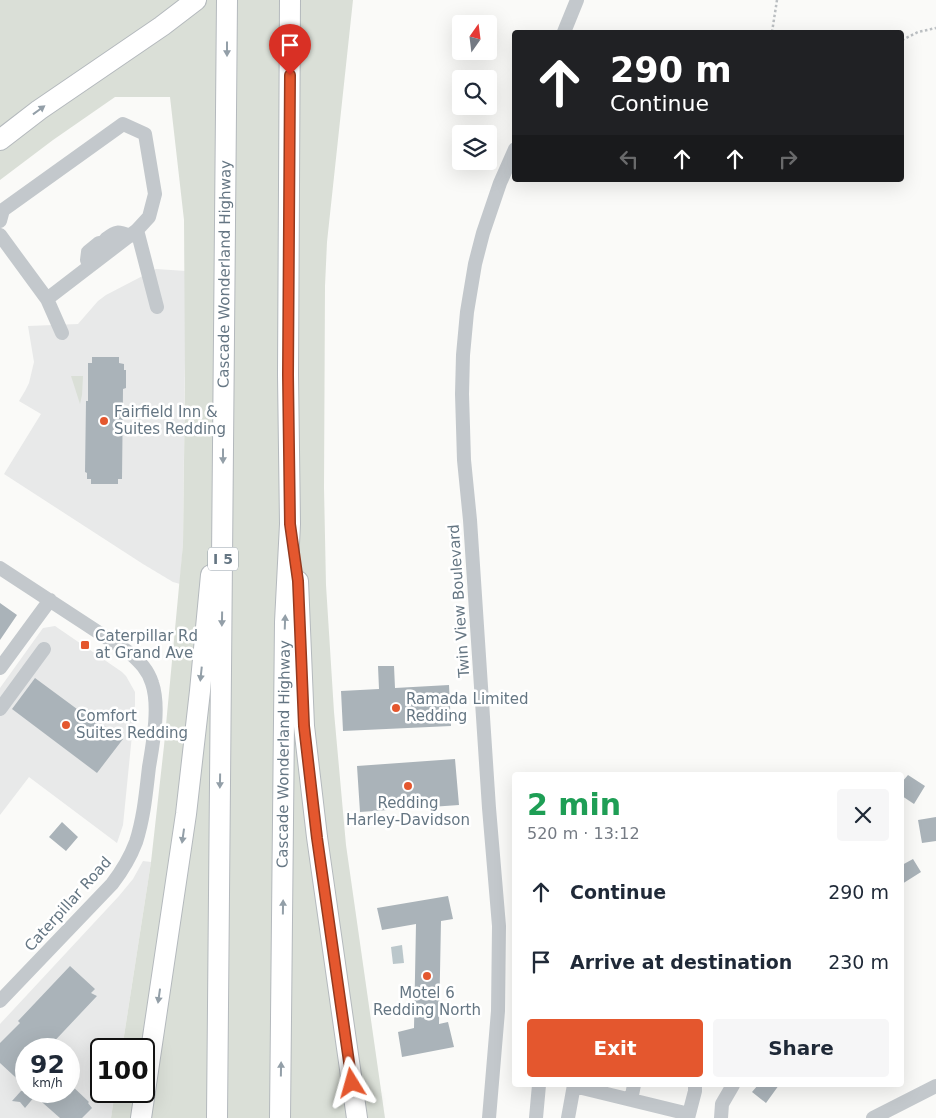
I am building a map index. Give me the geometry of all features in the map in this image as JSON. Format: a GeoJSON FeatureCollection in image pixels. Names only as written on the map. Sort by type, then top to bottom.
{"type":"FeatureCollection","features":[{"type":"Feature","properties":{"kind":"highway","name":"Cascade Wonderland Highway"},"geometry":{"type":"LineString","coordinates":[[217,1118],[227,0]]}},
{"type":"Feature","properties":{"kind":"highway","name":"Cascade Wonderland Highway"},"geometry":{"type":"LineString","coordinates":[[280,1118],[285,622],[290,524],[288,375],[290,0]]}},
{"type":"Feature","properties":{"kind":"highway"},"geometry":{"type":"LineString","coordinates":[[0,140],[39,110],[191,4]]}},
{"type":"Feature","properties":{"kind":"highway"},"geometry":{"type":"LineString","coordinates":[[141,1118],[186,814],[213,548],[223,504]]}},
{"type":"Feature","properties":{"kind":"highway"},"geometry":{"type":"LineString","coordinates":[[290,524],[298,581],[304,726],[317,838],[358,1118]]}},
{"type":"Feature","properties":{"kind":"street"},"geometry":{"type":"LineString","coordinates":[[565,30],[577,0]]}},
{"type":"Feature","properties":{"kind":"street"},"geometry":{"type":"LineString","coordinates":[[0,221],[3,210],[123,124],[144,134],[155,194],[149,217],[133,233],[47,299]]}},
{"type":"Feature","properties":{"kind":"street","name":"Twin View Boulevard"},"geometry":{"type":"LineString","coordinates":[[490,1112],[498,1011],[499,926],[464,460],[462,394],[463,355],[475,264],[483,232],[500,183],[512,156]]}},
{"type":"Feature","properties":{"kind":"street"},"geometry":{"type":"LineString","coordinates":[[90,266],[87,260],[88,252],[112,234],[118,232],[133,233]]}},
{"type":"Feature","properties":{"kind":"street"},"geometry":{"type":"LineString","coordinates":[[133,233],[157,307]]}},
{"type":"Feature","properties":{"kind":"street"},"geometry":{"type":"LineString","coordinates":[[0,235],[47,299],[62,333]]}},
{"type":"Feature","properties":{"kind":"street","name":"Caterpillar Road"},"geometry":{"type":"LineString","coordinates":[[0,568],[117,644],[142,664],[153,685],[155,703],[152,747],[140,826],[128,861],[120,875],[0,1001]]}},
{"type":"Feature","properties":{"kind":"street"},"geometry":{"type":"LineString","coordinates":[[0,668],[50,600]]}},
{"type":"Feature","properties":{"kind":"street"},"geometry":{"type":"LineString","coordinates":[[0,709],[44,649]]}},
{"type":"Feature","properties":{"kind":"street"},"geometry":{"type":"LineString","coordinates":[[873,1118],[936,1086]]}},
{"type":"Feature","properties":{"kind":"street"},"geometry":{"type":"LineString","coordinates":[[536,1118],[539,1087]]}},
{"type":"Feature","properties":{"kind":"street"},"geometry":{"type":"LineString","coordinates":[[568,1118],[574,1087]]}},
{"type":"Feature","properties":{"kind":"street"},"geometry":{"type":"LineString","coordinates":[[578,1087],[689,1116],[695,1087]]}},
{"type":"Feature","properties":{"kind":"street"},"geometry":{"type":"LineString","coordinates":[[631,1100],[634,1087]]}},
{"type":"Feature","properties":{"kind":"street"},"geometry":{"type":"LineString","coordinates":[[721,1118],[722,1104],[732,1087]]}},
{"type":"Feature","properties":{"kind":"street"},"geometry":{"type":"LineString","coordinates":[[484,1118],[490,1112]]}},
{"type":"Feature","properties":{"kind":"path"},"geometry":{"type":"LineString","coordinates":[[772,30],[778,0]]}},
{"type":"Feature","properties":{"kind":"path"},"geometry":{"type":"LineString","coordinates":[[904,39],[918,32],[936,28]]}},
{"type":"Feature","properties":{"kind":"shaded area"},"geometry":{"type":"Polygon","coordinates":[[[0,0],[353,0],[327,242],[324,488],[326,585],[334,712],[346,845],[385,1118],[111,1118],[113,1103],[155,1103],[155,1038],[124,1038],[151,862],[183,544],[184,220],[170,97],[115,97],[0,180],[0,0]]]}},
{"type":"Feature","properties":{"kind":"shaded area"},"geometry":{"type":"Polygon","coordinates":[[[156,269],[186,271],[183,544],[180,584],[173,582],[143,564],[4,474],[41,414],[19,401],[29,383],[34,362],[28,326],[78,324],[98,301],[106,295],[156,269]]]}},
{"type":"Feature","properties":{"kind":"shaded area"},"geometry":{"type":"Polygon","coordinates":[[[71,376],[83,376],[80,404],[71,376]]]}},
{"type":"Feature","properties":{"kind":"shaded area"},"geometry":{"type":"Polygon","coordinates":[[[55,626],[122,672],[135,692],[123,825],[117,843],[29,777],[0,815],[0,688],[43,628],[55,626]]]}},
{"type":"Feature","properties":{"kind":"shaded area"},"geometry":{"type":"Polygon","coordinates":[[[143,861],[151,862],[124,1038],[90,1038],[90,1103],[113,1103],[111,1118],[0,1118],[0,1024],[133,879],[143,861]]]}},
{"type":"Feature","properties":{"kind":"shaded area"},"geometry":{"type":"Polygon","coordinates":[[[402,945],[404,963],[393,964],[391,947],[402,945]]]}},
{"type":"Feature","properties":{"kind":"building","name":"Fairfield Inn & Suites Redding"},"geometry":{"type":"Polygon","coordinates":[[[92,357],[119,357],[119,363],[124,364],[124,370],[126,370],[126,388],[123,389],[122,479],[118,479],[118,484],[91,484],[91,479],[87,479],[87,473],[85,472],[88,363],[92,363],[92,357]]]}},
{"type":"Feature","properties":{"kind":"building"},"geometry":{"type":"Polygon","coordinates":[[[0,603],[17,615],[0,640],[0,603]]]}},
{"type":"Feature","properties":{"kind":"building","name":"Ramada Limited Redding"},"geometry":{"type":"Polygon","coordinates":[[[378,666],[394,666],[395,688],[449,685],[451,726],[343,731],[341,691],[379,689],[378,666]]]}},
{"type":"Feature","properties":{"kind":"building","name":"Comfort Suites Redding"},"geometry":{"type":"Polygon","coordinates":[[[35,678],[100,726],[102,724],[123,739],[97,773],[12,709],[35,678]]]}},
{"type":"Feature","properties":{"kind":"building","name":"Redding Harley-Davidson"},"geometry":{"type":"Polygon","coordinates":[[[455,759],[459,805],[360,812],[357,766],[455,759]]]}},
{"type":"Feature","properties":{"kind":"building"},"geometry":{"type":"Polygon","coordinates":[[[908,775],[925,786],[914,804],[904,797],[904,780],[908,775]]]}},
{"type":"Feature","properties":{"kind":"building"},"geometry":{"type":"Polygon","coordinates":[[[936,817],[936,841],[922,843],[918,820],[936,817]]]}},
{"type":"Feature","properties":{"kind":"building"},"geometry":{"type":"Polygon","coordinates":[[[62,822],[78,837],[66,851],[49,837],[62,822]]]}},
{"type":"Feature","properties":{"kind":"building"},"geometry":{"type":"Polygon","coordinates":[[[913,859],[921,872],[904,883],[904,864],[913,859]]]}},
{"type":"Feature","properties":{"kind":"building","name":"Motel 6 Redding North"},"geometry":{"type":"Polygon","coordinates":[[[448,896],[453,919],[441,921],[439,1024],[448,1022],[454,1047],[402,1057],[398,1032],[414,1028],[416,924],[382,930],[377,908],[448,896]]]}},
{"type":"Feature","properties":{"kind":"building"},"geometry":{"type":"Polygon","coordinates":[[[70,966],[95,989],[91,993],[97,996],[57,1038],[15,1038],[15,1077],[0,1063],[0,1043],[20,1023],[18,1021],[70,966]]]}},
{"type":"Feature","properties":{"kind":"building"},"geometry":{"type":"Polygon","coordinates":[[[756,1087],[778,1087],[766,1103],[752,1092],[756,1087]]]}},
{"type":"Feature","properties":{"kind":"building"},"geometry":{"type":"Polygon","coordinates":[[[80,1093],[89,1102],[92,1108],[82,1118],[60,1118],[43,1103],[80,1103],[80,1093]]]}},
{"type":"Feature","properties":{"kind":"building"},"geometry":{"type":"Polygon","coordinates":[[[21,1103],[29,1103],[25,1108],[21,1103]]]}},
{"type":"Feature","properties":{"kind":"place","name":"Fairfield Inn & Suites Redding"},"geometry":{"type":"Point","coordinates":[104,421]}},
{"type":"Feature","properties":{"kind":"place","name":"Caterpillar Rd at Grand Ave"},"geometry":{"type":"Point","coordinates":[85,645]}},
{"type":"Feature","properties":{"kind":"place","name":"Ramada Limited Redding"},"geometry":{"type":"Point","coordinates":[396,708]}},
{"type":"Feature","properties":{"kind":"place","name":"Comfort Suites Redding"},"geometry":{"type":"Point","coordinates":[66,725]}},
{"type":"Feature","properties":{"kind":"place","name":"Redding Harley-Davidson"},"geometry":{"type":"Point","coordinates":[408,786]}},
{"type":"Feature","properties":{"kind":"place","name":"Motel 6 Redding North"},"geometry":{"type":"Point","coordinates":[427,976]}},
{"type":"Feature","properties":{"kind":"route"},"geometry":{"type":"LineString","coordinates":[[290,75],[288,375],[290,524],[298,581],[304,726],[317,838],[352,1083]]}}]}
